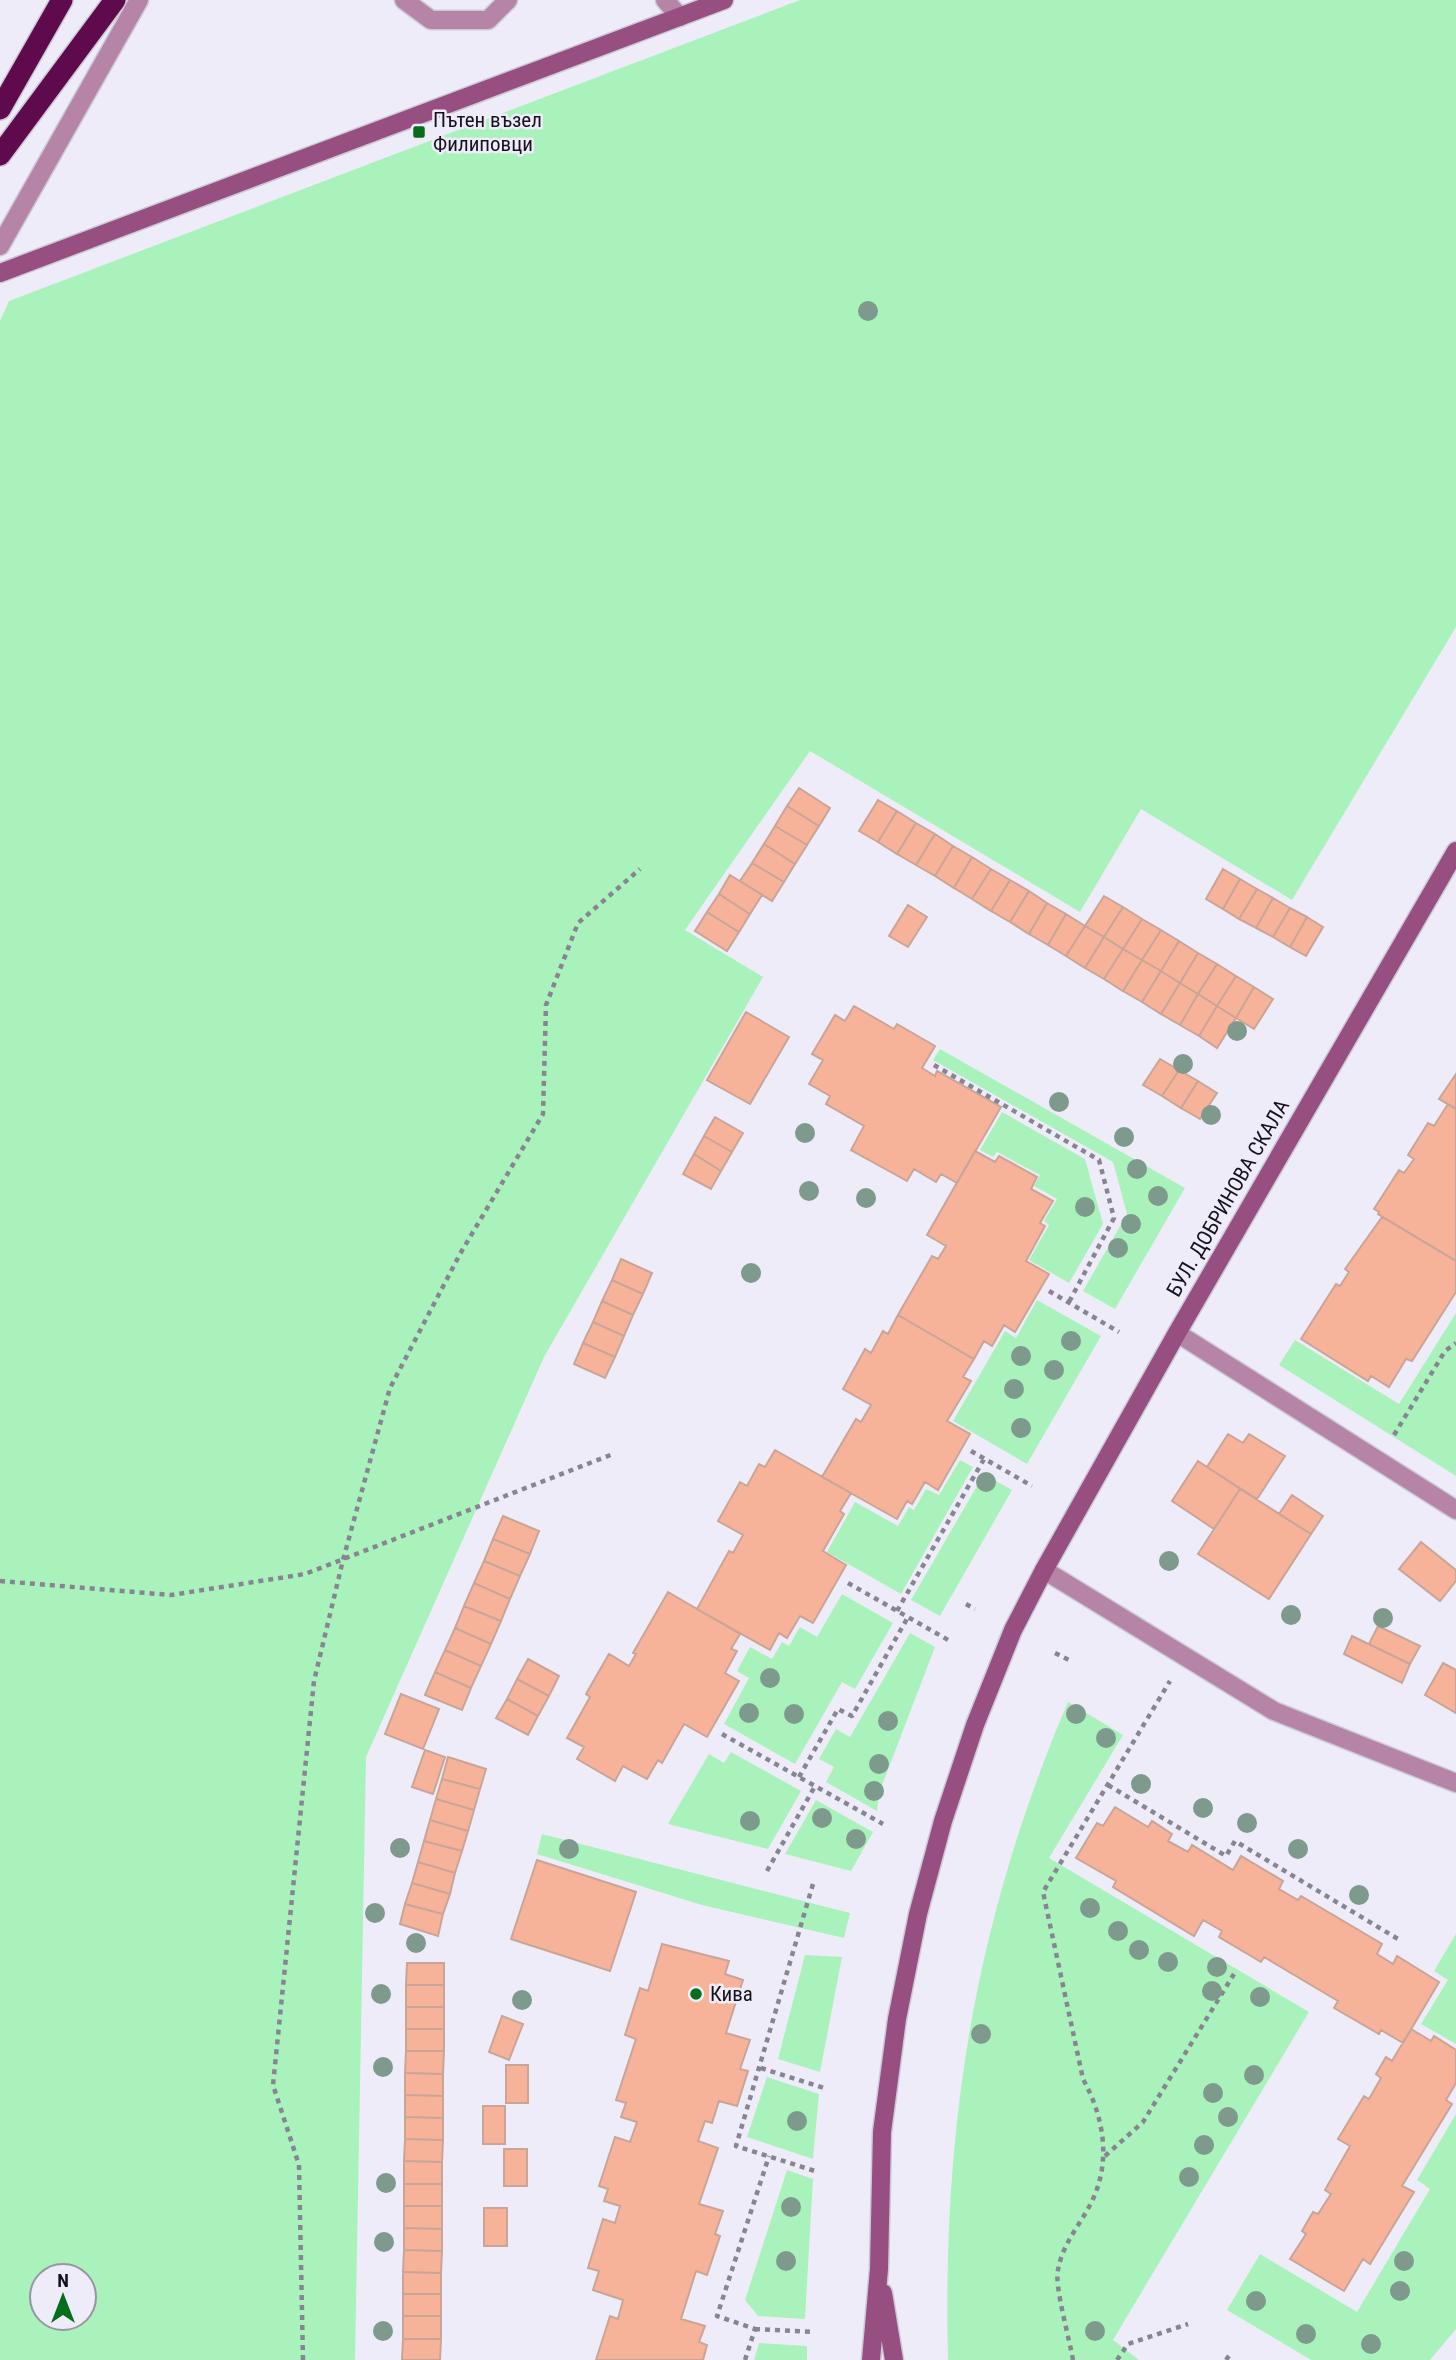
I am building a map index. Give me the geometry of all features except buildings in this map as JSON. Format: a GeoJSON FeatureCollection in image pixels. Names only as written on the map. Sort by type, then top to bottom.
{"type":"FeatureCollection","features":[{"type":"Feature","properties":{"kind":"highway"},"geometry":{"type":"LineString","coordinates":[[0,109],[62,0]]}},
{"type":"Feature","properties":{"kind":"highway"},"geometry":{"type":"LineString","coordinates":[[0,155],[116,0]]}},
{"type":"Feature","properties":{"kind":"main road"},"geometry":{"type":"LineString","coordinates":[[0,273],[724,0]]}},
{"type":"Feature","properties":{"kind":"main road","name":"БУЛ. ДОБРИНОВА СКАЛА"},"geometry":{"type":"LineString","coordinates":[[880,2269],[882,2132],[897,2019],[918,1914],[943,1821],[975,1725],[1013,1630],[1177,1333],[1456,851]]}},
{"type":"Feature","properties":{"kind":"main road"},"geometry":{"type":"LineString","coordinates":[[871,2360],[880,2269]]}},
{"type":"Feature","properties":{"kind":"main road"},"geometry":{"type":"LineString","coordinates":[[880,2269],[894,2360]]}},
{"type":"Feature","properties":{"kind":"street"},"geometry":{"type":"LineString","coordinates":[[0,246],[139,0]]}},
{"type":"Feature","properties":{"kind":"street"},"geometry":{"type":"LineString","coordinates":[[404,0],[431,20],[488,20],[508,0]]}},
{"type":"Feature","properties":{"kind":"street"},"geometry":{"type":"LineString","coordinates":[[665,0],[680,17]]}},
{"type":"Feature","properties":{"kind":"street"},"geometry":{"type":"LineString","coordinates":[[1177,1333],[1456,1510]]}},
{"type":"Feature","properties":{"kind":"street"},"geometry":{"type":"LineString","coordinates":[[1044,1570],[1274,1711],[1456,1783]]}},
{"type":"Feature","properties":{"kind":"path"},"geometry":{"type":"LineString","coordinates":[[303,2360],[299,2165],[273,2085],[314,1681],[343,1560],[390,1388],[460,1254],[543,1114],[545,1005],[578,923],[640,869]]}},
{"type":"Feature","properties":{"kind":"path"},"geometry":{"type":"LineString","coordinates":[[934,1065],[1099,1160],[1114,1218],[1069,1302]]}},
{"type":"Feature","properties":{"kind":"path"},"geometry":{"type":"LineString","coordinates":[[1049,1291],[1119,1332]]}},
{"type":"Feature","properties":{"kind":"path"},"geometry":{"type":"LineString","coordinates":[[1379,1461],[1445,1351],[1456,1343]]}},
{"type":"Feature","properties":{"kind":"path"},"geometry":{"type":"LineString","coordinates":[[971,1451],[1032,1486]]}},
{"type":"Feature","properties":{"kind":"path"},"geometry":{"type":"LineString","coordinates":[[0,1581],[171,1595],[305,1574],[614,1454]]}},
{"type":"Feature","properties":{"kind":"path"},"geometry":{"type":"LineString","coordinates":[[897,1611],[984,1459]]}},
{"type":"Feature","properties":{"kind":"path"},"geometry":{"type":"LineString","coordinates":[[848,1583],[950,1642]]}},
{"type":"Feature","properties":{"kind":"path"},"geometry":{"type":"LineString","coordinates":[[966,1604],[975,1609]]}},
{"type":"Feature","properties":{"kind":"path"},"geometry":{"type":"LineString","coordinates":[[799,1777],[838,1709],[852,1716],[908,1617]]}},
{"type":"Feature","properties":{"kind":"path"},"geometry":{"type":"LineString","coordinates":[[1055,1653],[1069,1660]]}},
{"type":"Feature","properties":{"kind":"path"},"geometry":{"type":"LineString","coordinates":[[1073,2360],[1057,2272],[1074,2228],[1089,2206],[1099,2182],[1104,2156],[1100,2116],[1083,2079],[1043,1892],[1185,1656]]}},
{"type":"Feature","properties":{"kind":"path"},"geometry":{"type":"LineString","coordinates":[[722,1734],[883,1824]]}},
{"type":"Feature","properties":{"kind":"path"},"geometry":{"type":"LineString","coordinates":[[1108,1785],[1226,1856],[1235,1841],[1398,1939]]}},
{"type":"Feature","properties":{"kind":"path"},"geometry":{"type":"LineString","coordinates":[[767,1871],[815,1786]]}},
{"type":"Feature","properties":{"kind":"path"},"geometry":{"type":"LineString","coordinates":[[813,1884],[736,2146],[818,2172]]}},
{"type":"Feature","properties":{"kind":"path"},"geometry":{"type":"LineString","coordinates":[[1104,2156],[1143,2122],[1234,1974]]}},
{"type":"Feature","properties":{"kind":"path"},"geometry":{"type":"LineString","coordinates":[[761,2068],[827,2089]]}},
{"type":"Feature","properties":{"kind":"path"},"geometry":{"type":"LineString","coordinates":[[769,2156],[717,2316],[755,2329],[814,2332]]}},
{"type":"Feature","properties":{"kind":"path"},"geometry":{"type":"LineString","coordinates":[[1117,2360],[1128,2344],[1188,2324]]}},
{"type":"Feature","properties":{"kind":"path"},"geometry":{"type":"LineString","coordinates":[[745,2360],[755,2329]]}},
{"type":"Feature","properties":{"kind":"path"},"geometry":{"type":"LineString","coordinates":[[1226,2360],[1231,2353]]}},
{"type":"Feature","properties":{"kind":"green space"},"geometry":{"type":"Polygon","coordinates":[[[800,0],[1456,0],[1456,627],[1292,900],[1141,809],[1080,912],[810,751],[685,930],[763,977],[544,1357],[366,1757],[355,2360],[0,2360],[0,321],[9,301],[800,0]]]}},
{"type":"Feature","properties":{"kind":"green space"},"geometry":{"type":"Polygon","coordinates":[[[940,1049],[1185,1188],[1115,1309],[1083,1291],[1127,1214],[1113,1162],[933,1060],[940,1049]]]}},
{"type":"Feature","properties":{"kind":"green space"},"geometry":{"type":"Polygon","coordinates":[[[1002,1112],[1085,1159],[1103,1224],[1069,1283],[1029,1260],[1049,1225],[1044,1221],[1057,1199],[1034,1186],[1040,1175],[997,1152],[993,1157],[980,1150],[1002,1112]]]}},
{"type":"Feature","properties":{"kind":"green space"},"geometry":{"type":"Polygon","coordinates":[[[1037,1300],[1101,1336],[1027,1464],[953,1421],[1005,1331],[1016,1338],[1037,1300]]]}},
{"type":"Feature","properties":{"kind":"green space"},"geometry":{"type":"Polygon","coordinates":[[[1456,1313],[1456,1476],[1279,1365],[1295,1340],[1399,1404],[1456,1313]]]}},
{"type":"Feature","properties":{"kind":"green space"},"geometry":{"type":"Polygon","coordinates":[[[960,1460],[973,1467],[901,1594],[827,1552],[855,1502],[898,1526],[909,1507],[914,1510],[926,1489],[939,1495],[960,1460]]]}},
{"type":"Feature","properties":{"kind":"green space"},"geometry":{"type":"Polygon","coordinates":[[[984,1474],[1012,1490],[940,1616],[911,1600],[984,1474]]]}},
{"type":"Feature","properties":{"kind":"green space"},"geometry":{"type":"Polygon","coordinates":[[[842,1594],[893,1623],[855,1689],[842,1682],[795,1764],[724,1724],[749,1678],[737,1671],[750,1647],[772,1659],[782,1642],[789,1646],[800,1627],[817,1637],[842,1594]]]}},
{"type":"Feature","properties":{"kind":"green space"},"geometry":{"type":"Polygon","coordinates":[[[910,1633],[935,1647],[879,1793],[877,1811],[826,1782],[834,1767],[819,1759],[836,1729],[850,1737],[910,1633]]]}},
{"type":"Feature","properties":{"kind":"green space"},"geometry":{"type":"Polygon","coordinates":[[[1068,1702],[1123,1735],[1049,1858],[1309,2012],[1113,2340],[1139,2360],[948,2360],[951,2188],[971,2024],[1009,1864],[1036,1783],[1068,1702]]]}},
{"type":"Feature","properties":{"kind":"green space"},"geometry":{"type":"Polygon","coordinates":[[[731,1752],[801,1791],[768,1849],[668,1824],[709,1754],[724,1763],[731,1752]]]}},
{"type":"Feature","properties":{"kind":"green space"},"geometry":{"type":"Polygon","coordinates":[[[816,1800],[873,1832],[851,1871],[785,1854],[816,1800]]]}},
{"type":"Feature","properties":{"kind":"green space"},"geometry":{"type":"Polygon","coordinates":[[[542,1834],[850,1913],[844,1938],[702,1905],[537,1854],[542,1834]]]}},
{"type":"Feature","properties":{"kind":"green space"},"geometry":{"type":"Polygon","coordinates":[[[1456,1934],[1456,2044],[1421,2024],[1448,1980],[1434,1971],[1456,1934]]]}},
{"type":"Feature","properties":{"kind":"green space"},"geometry":{"type":"Polygon","coordinates":[[[805,1955],[842,1957],[820,2072],[778,2059],[805,1955]]]}},
{"type":"Feature","properties":{"kind":"green space"},"geometry":{"type":"Polygon","coordinates":[[[767,2077],[819,2094],[813,2159],[747,2137],[767,2077]]]}},
{"type":"Feature","properties":{"kind":"green space"},"geometry":{"type":"Polygon","coordinates":[[[1456,2114],[1456,2329],[1430,2360],[1311,2360],[1227,2310],[1260,2254],[1357,2312],[1430,2189],[1417,2180],[1456,2114]]]}},
{"type":"Feature","properties":{"kind":"green space"},"geometry":{"type":"Polygon","coordinates":[[[787,2170],[813,2179],[805,2319],[758,2316],[745,2300],[787,2170]]]}},
{"type":"Feature","properties":{"kind":"green space"},"geometry":{"type":"Polygon","coordinates":[[[759,2343],[807,2346],[807,2360],[754,2360],[759,2343]]]}},
{"type":"Feature","properties":{"kind":"place","name":"Пътен възел Филиповци"},"geometry":{"type":"Point","coordinates":[419,132]}},
{"type":"Feature","properties":{"kind":"place","name":"Кива"},"geometry":{"type":"Point","coordinates":[696,1994]}}]}
